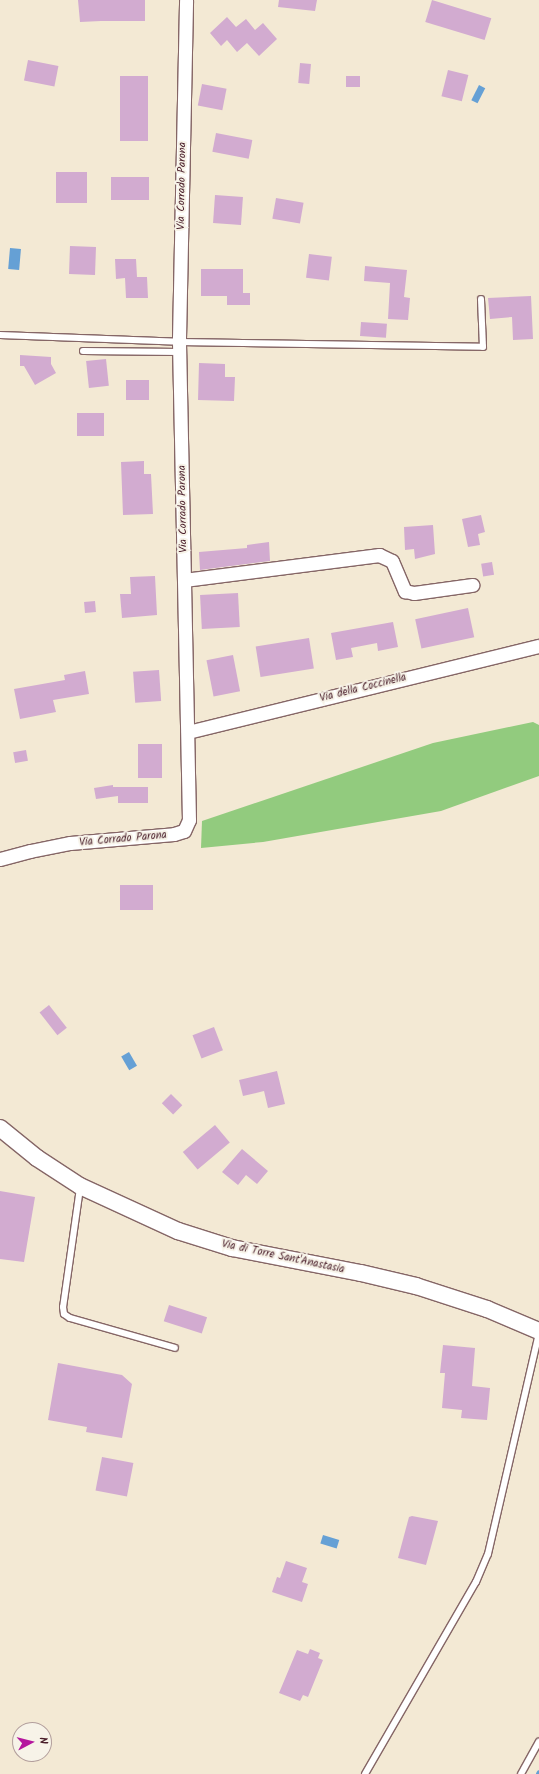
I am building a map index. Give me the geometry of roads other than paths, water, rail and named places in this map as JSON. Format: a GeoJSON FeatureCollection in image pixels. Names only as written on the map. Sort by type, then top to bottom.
{"type":"FeatureCollection","features":[{"type":"Feature","properties":{"kind":"street","name":"Via Corrado Parona"},"geometry":{"type":"LineString","coordinates":[[0,859],[70,843],[169,835],[184,831],[188,824],[188,732],[179,347],[186,0]]}},
{"type":"Feature","properties":{"kind":"street"},"geometry":{"type":"LineString","coordinates":[[184,580],[379,555],[392,561],[405,591],[414,593],[472,585]]}},
{"type":"Feature","properties":{"kind":"street","name":"Via della Coccinella"},"geometry":{"type":"LineString","coordinates":[[188,732],[539,646]]}},
{"type":"Feature","properties":{"kind":"street","name":"Via di Torre Sant'Anastasia"},"geometry":{"type":"LineString","coordinates":[[0,1128],[37,1158],[80,1186],[155,1221],[232,1248],[361,1273],[416,1286],[487,1309],[539,1332]]}},
{"type":"Feature","properties":{"kind":"lane"},"geometry":{"type":"LineString","coordinates":[[83,350],[179,347],[483,347],[481,299]]}},
{"type":"Feature","properties":{"kind":"lane"},"geometry":{"type":"LineString","coordinates":[[0,335],[179,347]]}},
{"type":"Feature","properties":{"kind":"lane"},"geometry":{"type":"LineString","coordinates":[[80,1186],[63,1307],[64,1314],[70,1318],[175,1348]]}},
{"type":"Feature","properties":{"kind":"lane"},"geometry":{"type":"LineString","coordinates":[[364,1774],[476,1582],[486,1561],[493,1537],[499,1503],[539,1332]]}},
{"type":"Feature","properties":{"kind":"lane"},"geometry":{"type":"LineString","coordinates":[[521,1774],[539,1742]]}},
{"type":"Feature","properties":{"kind":"water"},"geometry":{"type":"Polygon","coordinates":[[[479,85],[485,88],[478,103],[471,100],[479,85]]]}},
{"type":"Feature","properties":{"kind":"water"},"geometry":{"type":"Polygon","coordinates":[[[10,248],[21,249],[19,270],[8,269],[10,248]]]}},
{"type":"Feature","properties":{"kind":"water"},"geometry":{"type":"Polygon","coordinates":[[[129,1052],[137,1066],[129,1070],[121,1056],[129,1052]]]}},
{"type":"Feature","properties":{"kind":"water"},"geometry":{"type":"Polygon","coordinates":[[[323,1535],[339,1540],[337,1549],[320,1544],[323,1535]]]}}]}
